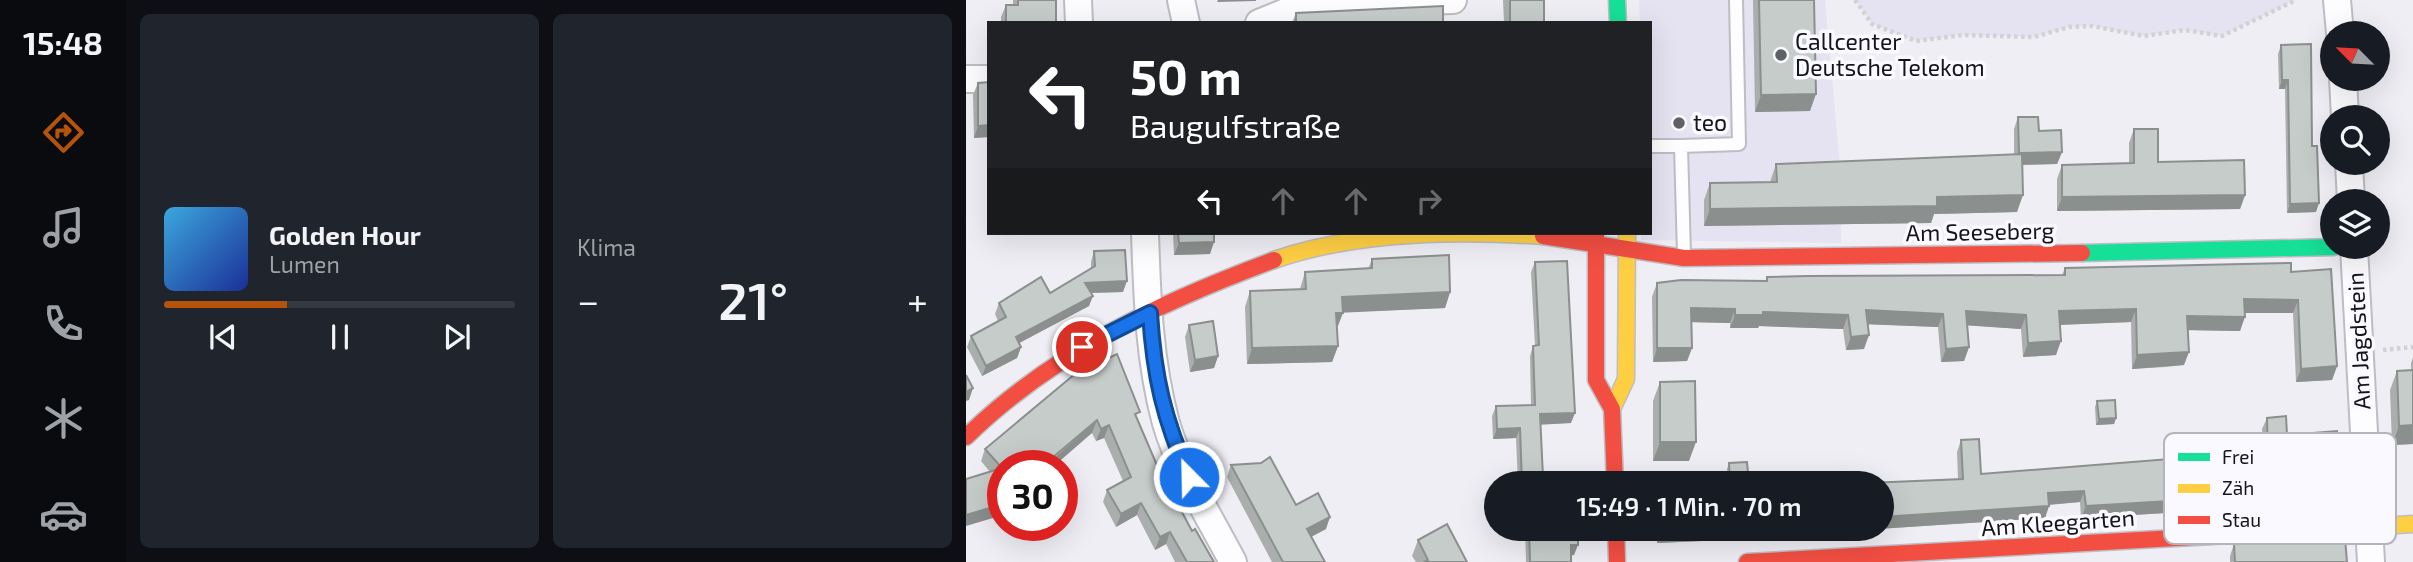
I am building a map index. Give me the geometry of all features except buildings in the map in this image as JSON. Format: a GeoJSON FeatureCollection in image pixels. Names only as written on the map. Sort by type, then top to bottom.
{"type":"FeatureCollection","features":[{"type":"Feature","properties":{"kind":"street"},"geometry":{"type":"LineString","coordinates":[[1077,0],[1079,21]]}},
{"type":"Feature","properties":{"kind":"street"},"geometry":{"type":"LineString","coordinates":[[1181,0],[1186,21]]}},
{"type":"Feature","properties":{"kind":"street"},"geometry":{"type":"LineString","coordinates":[[1264,21],[1303,5],[1453,0]]}},
{"type":"Feature","properties":{"kind":"street"},"geometry":{"type":"LineString","coordinates":[[1617,0],[1618,21]]}},
{"type":"Feature","properties":{"kind":"street"},"geometry":{"type":"LineString","coordinates":[[2337,0],[2339,21]]}},
{"type":"Feature","properties":{"kind":"street"},"geometry":{"type":"LineString","coordinates":[[966,79],[987,79]]}},
{"type":"Feature","properties":{"kind":"street"},"geometry":{"type":"LineString","coordinates":[[1145,235],[1153,367],[1167,426],[1189,477],[1233,562]]}},
{"type":"Feature","properties":{"kind":"street","name":"Am Seeseberg"},"geometry":{"type":"LineString","coordinates":[[966,437],[985,417],[1044,370],[1150,313],[1209,286],[1314,248],[1360,242],[1527,235],[1595,238],[1627,251],[1684,258],[2017,255],[2320,247]]}},
{"type":"Feature","properties":{"kind":"street"},"geometry":{"type":"LineString","coordinates":[[1612,409],[1626,379],[1628,235]]}},
{"type":"Feature","properties":{"kind":"street"},"geometry":{"type":"LineString","coordinates":[[1595,238],[1597,380],[1612,409],[1615,471]]}},
{"type":"Feature","properties":{"kind":"street","name":"Am Jagdstein"},"geometry":{"type":"LineString","coordinates":[[2355,259],[2364,433]]}},
{"type":"Feature","properties":{"kind":"street","name":"Am Kleegarten"},"geometry":{"type":"LineString","coordinates":[[1747,562],[1861,558],[2164,539]]}},
{"type":"Feature","properties":{"kind":"street"},"geometry":{"type":"LineString","coordinates":[[1616,541],[1617,562]]}},
{"type":"Feature","properties":{"kind":"street","name":"Am Jagdstein"},"geometry":{"type":"LineString","coordinates":[[2370,544],[2371,562]]}},
{"type":"Feature","properties":{"kind":"lane"},"geometry":{"type":"LineString","coordinates":[[1652,146],[1739,144],[1736,0]]}},
{"type":"Feature","properties":{"kind":"lane"},"geometry":{"type":"LineString","coordinates":[[1681,146],[1684,258]]}},
{"type":"Feature","properties":{"kind":"path"},"geometry":{"type":"LineString","coordinates":[[1855,0],[1872,24],[1916,41],[1963,35],[2035,37],[2068,27],[2092,26],[2144,36],[2185,30],[2222,36],[2296,0]]}},
{"type":"Feature","properties":{"kind":"path"},"geometry":{"type":"LineString","coordinates":[[2388,350],[2413,347]]}},
{"type":"Feature","properties":{"kind":"shaded area"},"geometry":{"type":"Polygon","coordinates":[[[1639,0],[1825,0],[1840,166],[1841,243],[1641,240],[1641,235],[1652,235],[1652,21],[1640,21],[1639,0]]]}},
{"type":"Feature","properties":{"kind":"shaded area"},"geometry":{"type":"Polygon","coordinates":[[[1855,0],[2296,0],[2222,36],[2185,30],[2144,36],[2092,26],[2069,27],[2034,37],[1963,35],[1916,41],[1872,24],[1855,0]]]}},
{"type":"Feature","properties":{"kind":"traffic: fast"},"geometry":{"type":"LineString","coordinates":[[1617,0],[1618,21]]}},
{"type":"Feature","properties":{"kind":"traffic: fast"},"geometry":{"type":"LineString","coordinates":[[2082,253],[2320,247]]}},
{"type":"Feature","properties":{"kind":"traffic: slow"},"geometry":{"type":"LineString","coordinates":[[1274,260],[1338,243],[1407,235]]}},
{"type":"Feature","properties":{"kind":"traffic: slow"},"geometry":{"type":"LineString","coordinates":[[1521,235],[1543,236]]}},
{"type":"Feature","properties":{"kind":"traffic: slow"},"geometry":{"type":"LineString","coordinates":[[1612,409],[1626,379],[1627,235]]}},
{"type":"Feature","properties":{"kind":"traffic: slow"},"geometry":{"type":"LineString","coordinates":[[2396,525],[2413,524]]}},
{"type":"Feature","properties":{"kind":"traffic: jam"},"geometry":{"type":"LineString","coordinates":[[1596,235],[1596,380],[1612,409],[1615,471]]}},
{"type":"Feature","properties":{"kind":"traffic: jam"},"geometry":{"type":"LineString","coordinates":[[1543,236],[1684,258],[2082,253]]}},
{"type":"Feature","properties":{"kind":"traffic: jam"},"geometry":{"type":"LineString","coordinates":[[966,437],[1035,379],[1110,332],[1190,293],[1274,260]]}},
{"type":"Feature","properties":{"kind":"traffic: jam"},"geometry":{"type":"LineString","coordinates":[[1747,562],[2164,539]]}},
{"type":"Feature","properties":{"kind":"traffic: jam"},"geometry":{"type":"LineString","coordinates":[[1616,541],[1617,562]]}},
{"type":"Feature","properties":{"kind":"place","name":"Callcenter Deutsche Telekom"},"geometry":{"type":"Point","coordinates":[1781,55]}},
{"type":"Feature","properties":{"kind":"place","name":"teo"},"geometry":{"type":"Point","coordinates":[1679,123]}},
{"type":"Feature","properties":{"kind":"route"},"geometry":{"type":"LineString","coordinates":[[1082,347],[1150,313],[1153,367],[1167,426],[1189,477]]}}]}
